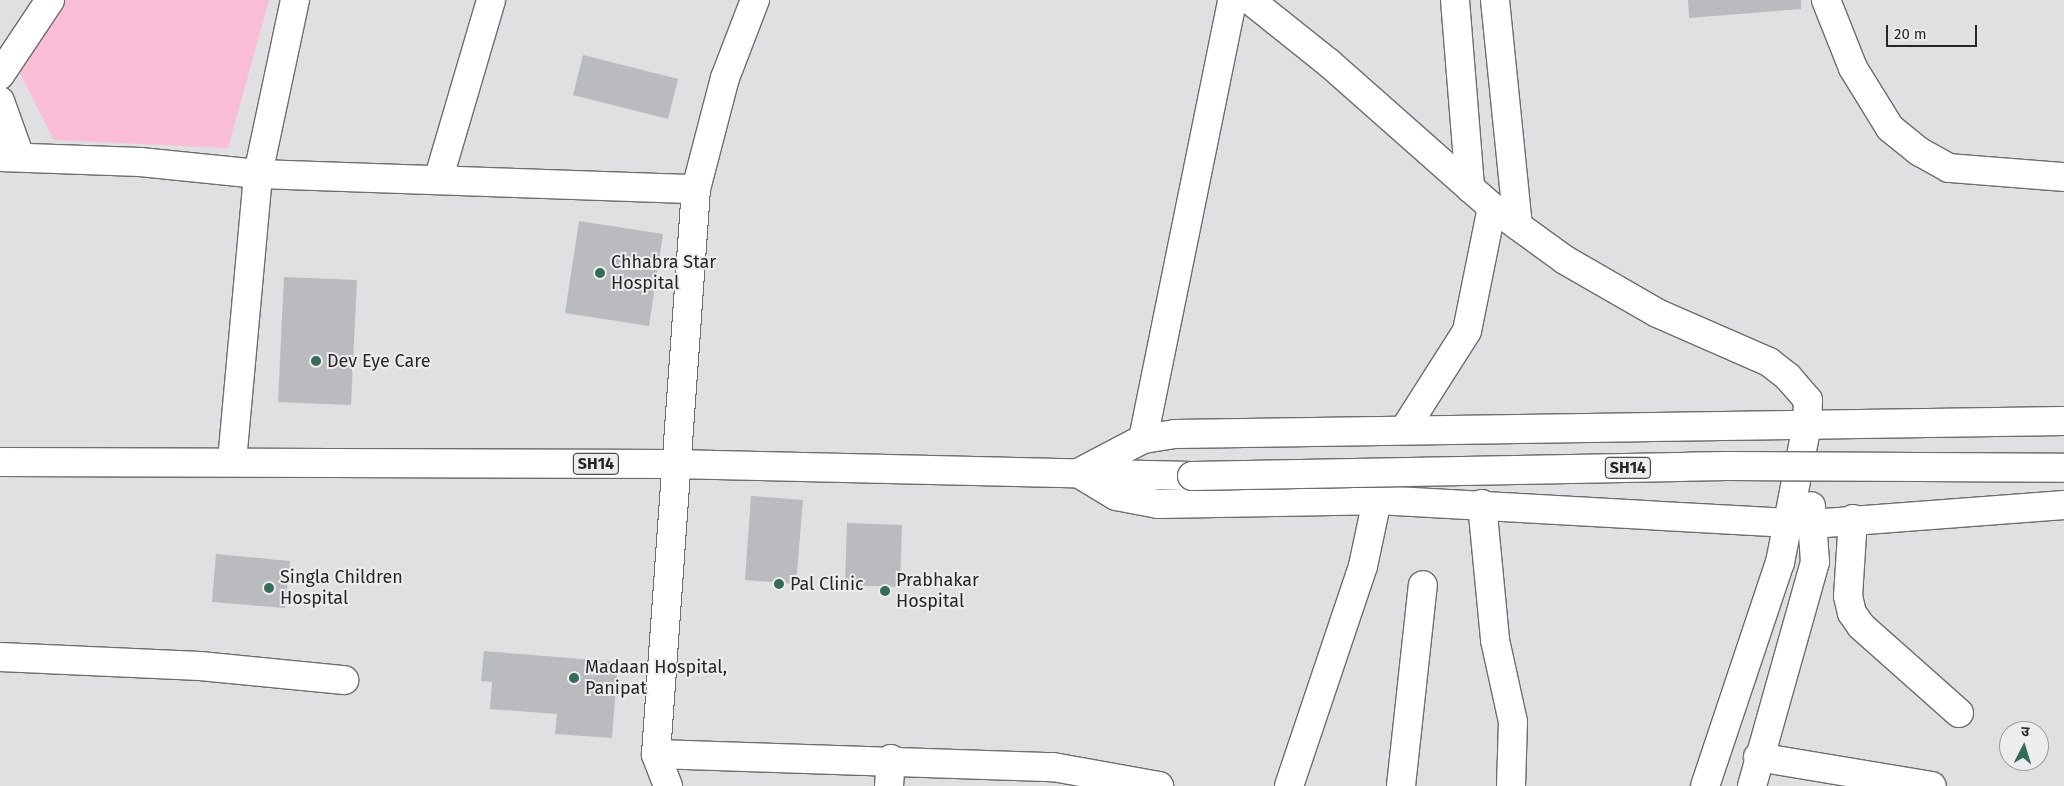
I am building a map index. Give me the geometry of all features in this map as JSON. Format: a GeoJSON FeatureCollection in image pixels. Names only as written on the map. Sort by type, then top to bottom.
{"type":"FeatureCollection","features":[{"type":"Feature","properties":{"kind":"street"},"geometry":{"type":"LineString","coordinates":[[0,75],[50,0]]}},
{"type":"Feature","properties":{"kind":"street"},"geometry":{"type":"LineString","coordinates":[[232,461],[258,174],[295,0]]}},
{"type":"Feature","properties":{"kind":"street"},"geometry":{"type":"LineString","coordinates":[[439,177],[491,0]]}},
{"type":"Feature","properties":{"kind":"street"},"geometry":{"type":"LineString","coordinates":[[668,786],[656,754],[673,464],[696,189],[725,78],[755,0]]}},
{"type":"Feature","properties":{"kind":"street"},"geometry":{"type":"LineString","coordinates":[[1143,439],[1232,0]]}},
{"type":"Feature","properties":{"kind":"street"},"geometry":{"type":"LineString","coordinates":[[1250,0],[1329,63],[1492,207],[1565,260],[1657,313],[1769,362],[1788,377],[1808,400],[1800,523],[1780,562],[1705,786]]}},
{"type":"Feature","properties":{"kind":"street"},"geometry":{"type":"LineString","coordinates":[[1454,0],[1470,188]]}},
{"type":"Feature","properties":{"kind":"street"},"geometry":{"type":"LineString","coordinates":[[1495,0],[1518,226]]}},
{"type":"Feature","properties":{"kind":"street"},"geometry":{"type":"LineString","coordinates":[[1826,0],[1853,68],[1890,128],[1920,152],[1949,168],[2064,177]]}},
{"type":"Feature","properties":{"kind":"street"},"geometry":{"type":"LineString","coordinates":[[0,101],[10,157],[258,174],[439,177],[696,189]]}},
{"type":"Feature","properties":{"kind":"street"},"geometry":{"type":"LineString","coordinates":[[1404,430],[1467,331],[1492,207]]}},
{"type":"Feature","properties":{"kind":"street"},"geometry":{"type":"LineString","coordinates":[[1078,473],[1143,439],[1175,434],[1404,430],[1806,430],[2064,421]]}},
{"type":"Feature","properties":{"kind":"street","name":"SH14"},"geometry":{"type":"LineString","coordinates":[[0,464],[232,461],[673,464],[1192,476],[1727,466],[2064,468]]}},
{"type":"Feature","properties":{"kind":"street"},"geometry":{"type":"LineString","coordinates":[[1078,473],[1116,496],[1136,502],[1377,500],[1482,504],[1800,523],[2064,505]]}},
{"type":"Feature","properties":{"kind":"street"},"geometry":{"type":"LineString","coordinates":[[1288,786],[1362,566],[1377,500]]}},
{"type":"Feature","properties":{"kind":"street"},"geometry":{"type":"LineString","coordinates":[[1482,504],[1495,640],[1513,722],[1511,786]]}},
{"type":"Feature","properties":{"kind":"street"},"geometry":{"type":"LineString","coordinates":[[1853,518],[1848,596],[1852,612],[1861,626],[1959,713]]}},
{"type":"Feature","properties":{"kind":"street"},"geometry":{"type":"LineString","coordinates":[[1752,786],[1758,757],[1815,562],[1800,523]]}},
{"type":"Feature","properties":{"kind":"street"},"geometry":{"type":"LineString","coordinates":[[1401,786],[1423,585]]}},
{"type":"Feature","properties":{"kind":"street"},"geometry":{"type":"LineString","coordinates":[[0,657],[200,666],[344,680]]}},
{"type":"Feature","properties":{"kind":"street"},"geometry":{"type":"LineString","coordinates":[[656,754],[891,759],[1158,786]]}},
{"type":"Feature","properties":{"kind":"street"},"geometry":{"type":"LineString","coordinates":[[1758,757],[1932,786]]}},
{"type":"Feature","properties":{"kind":"street"},"geometry":{"type":"LineString","coordinates":[[889,786],[891,759]]}},
{"type":"Feature","properties":{"kind":"shaded area"},"geometry":{"type":"Polygon","coordinates":[[[63,0],[269,0],[228,148],[54,140],[14,62],[63,0]]]}},
{"type":"Feature","properties":{"kind":"building"},"geometry":{"type":"Polygon","coordinates":[[[1688,0],[1801,0],[1801,9],[1689,18],[1688,0]]]}},
{"type":"Feature","properties":{"kind":"building"},"geometry":{"type":"Polygon","coordinates":[[[583,55],[678,79],[668,119],[573,95],[583,55]]]}},
{"type":"Feature","properties":{"kind":"building"},"geometry":{"type":"Polygon","coordinates":[[[579,221],[663,234],[649,326],[565,313],[579,221]]]}},
{"type":"Feature","properties":{"kind":"building"},"geometry":{"type":"Polygon","coordinates":[[[284,277],[357,280],[351,405],[278,402],[284,277]]]}},
{"type":"Feature","properties":{"kind":"building"},"geometry":{"type":"Polygon","coordinates":[[[751,496],[803,500],[796,584],[745,580],[751,496]]]}},
{"type":"Feature","properties":{"kind":"building"},"geometry":{"type":"Polygon","coordinates":[[[847,523],[902,525],[900,587],[845,585],[847,523]]]}},
{"type":"Feature","properties":{"kind":"building"},"geometry":{"type":"Polygon","coordinates":[[[216,554],[290,561],[285,608],[212,602],[216,554]]]}},
{"type":"Feature","properties":{"kind":"building"},"geometry":{"type":"Polygon","coordinates":[[[484,651],[618,662],[612,738],[555,734],[557,714],[490,709],[492,682],[481,681],[484,651]]]}},
{"type":"Feature","properties":{"kind":"place","name":"Chhabra Star Hospital"},"geometry":{"type":"Point","coordinates":[600,273]}},
{"type":"Feature","properties":{"kind":"place","name":"Dev Eye Care"},"geometry":{"type":"Point","coordinates":[316,361]}},
{"type":"Feature","properties":{"kind":"place","name":"Pal Clinic"},"geometry":{"type":"Point","coordinates":[779,584]}},
{"type":"Feature","properties":{"kind":"place","name":"Singla Children Hospital"},"geometry":{"type":"Point","coordinates":[269,588]}},
{"type":"Feature","properties":{"kind":"place","name":"Prabhakar Hospital"},"geometry":{"type":"Point","coordinates":[885,591]}},
{"type":"Feature","properties":{"kind":"place","name":"Madaan Hospital, Panipat"},"geometry":{"type":"Point","coordinates":[574,678]}}]}
